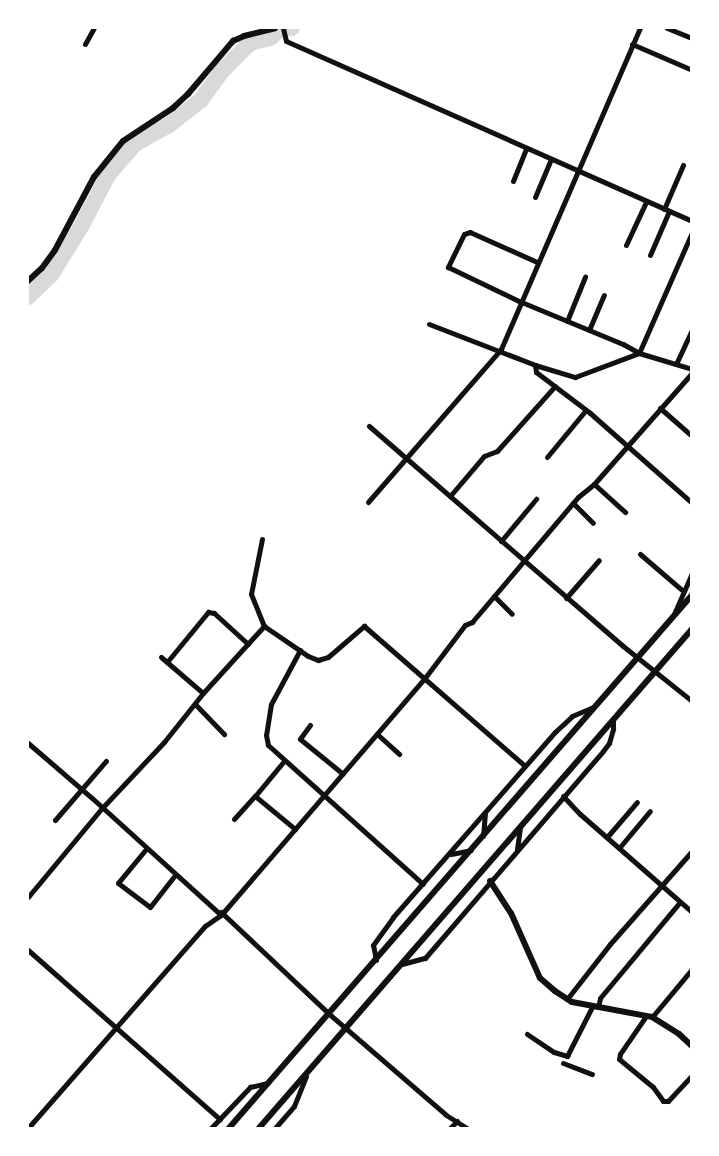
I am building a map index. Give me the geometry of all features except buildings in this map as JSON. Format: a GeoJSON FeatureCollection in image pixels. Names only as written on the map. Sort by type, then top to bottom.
{"type":"FeatureCollection","features":[{"type":"Feature","properties":{"kind":"street"},"geometry":{"type":"LineString","coordinates":[[85,44],[94,28]]}},
{"type":"Feature","properties":{"kind":"street"},"geometry":{"type":"LineString","coordinates":[[28,281],[42,268],[55,250],[94,177],[123,141],[173,108],[188,94],[233,41],[244,36],[275,28]]}},
{"type":"Feature","properties":{"kind":"street"},"geometry":{"type":"LineString","coordinates":[[283,28],[286,41],[692,221]]}},
{"type":"Feature","properties":{"kind":"street"},"geometry":{"type":"LineString","coordinates":[[368,502],[408,459],[500,349],[640,28]]}},
{"type":"Feature","properties":{"kind":"street"},"geometry":{"type":"LineString","coordinates":[[667,28],[692,38]]}},
{"type":"Feature","properties":{"kind":"street"},"geometry":{"type":"LineString","coordinates":[[632,44],[692,70]]}},
{"type":"Feature","properties":{"kind":"street"},"geometry":{"type":"LineString","coordinates":[[513,181],[526,148]]}},
{"type":"Feature","properties":{"kind":"street"},"geometry":{"type":"LineString","coordinates":[[535,196],[551,160]]}},
{"type":"Feature","properties":{"kind":"street"},"geometry":{"type":"LineString","coordinates":[[650,255],[683,165]]}},
{"type":"Feature","properties":{"kind":"street"},"geometry":{"type":"LineString","coordinates":[[626,245],[646,202]]}},
{"type":"Feature","properties":{"kind":"street"},"geometry":{"type":"LineString","coordinates":[[28,1128],[205,926],[221,914],[424,679],[465,625],[472,622],[572,503],[594,484],[692,371],[639,353],[448,267],[464,234],[470,232],[537,262]]}},
{"type":"Feature","properties":{"kind":"street"},"geometry":{"type":"LineString","coordinates":[[430,324],[500,349],[534,364],[575,377],[639,353],[692,232]]}},
{"type":"Feature","properties":{"kind":"street"},"geometry":{"type":"LineString","coordinates":[[566,321],[585,277]]}},
{"type":"Feature","properties":{"kind":"street"},"geometry":{"type":"LineString","coordinates":[[589,330],[604,295]]}},
{"type":"Feature","properties":{"kind":"street"},"geometry":{"type":"LineString","coordinates":[[676,364],[692,329]]}},
{"type":"Feature","properties":{"kind":"street"},"geometry":{"type":"LineString","coordinates":[[534,364],[536,372],[590,413],[692,502]]}},
{"type":"Feature","properties":{"kind":"street"},"geometry":{"type":"LineString","coordinates":[[450,496],[484,456],[497,451],[555,386]]}},
{"type":"Feature","properties":{"kind":"street"},"geometry":{"type":"LineString","coordinates":[[660,408],[692,436]]}},
{"type":"Feature","properties":{"kind":"street"},"geometry":{"type":"LineString","coordinates":[[547,457],[585,411]]}},
{"type":"Feature","properties":{"kind":"street"},"geometry":{"type":"LineString","coordinates":[[369,426],[566,598],[692,701]]}},
{"type":"Feature","properties":{"kind":"street"},"geometry":{"type":"LineString","coordinates":[[594,484],[625,512]]}},
{"type":"Feature","properties":{"kind":"street"},"geometry":{"type":"LineString","coordinates":[[501,541],[536,499]]}},
{"type":"Feature","properties":{"kind":"street"},"geometry":{"type":"LineString","coordinates":[[572,503],[593,523]]}},
{"type":"Feature","properties":{"kind":"street"},"geometry":{"type":"LineString","coordinates":[[262,539],[251,594],[264,626],[318,660],[328,657],[364,626],[525,766]]}},
{"type":"Feature","properties":{"kind":"street"},"geometry":{"type":"LineString","coordinates":[[640,554],[682,590]]}},
{"type":"Feature","properties":{"kind":"street"},"geometry":{"type":"LineString","coordinates":[[566,598],[599,560]]}},
{"type":"Feature","properties":{"kind":"street"},"geometry":{"type":"LineString","coordinates":[[674,614],[682,590],[692,573]]}},
{"type":"Feature","properties":{"kind":"street"},"geometry":{"type":"LineString","coordinates":[[228,1128],[376,960],[692,594]]}},
{"type":"Feature","properties":{"kind":"street"},"geometry":{"type":"LineString","coordinates":[[494,596],[512,614]]}},
{"type":"Feature","properties":{"kind":"street"},"geometry":{"type":"LineString","coordinates":[[167,662],[208,612],[214,614],[248,644]]}},
{"type":"Feature","properties":{"kind":"street"},"geometry":{"type":"LineString","coordinates":[[28,897],[102,808],[159,747],[203,693],[264,626]]}},
{"type":"Feature","properties":{"kind":"street"},"geometry":{"type":"LineString","coordinates":[[259,1128],[348,1028],[692,629]]}},
{"type":"Feature","properties":{"kind":"street"},"geometry":{"type":"LineString","coordinates":[[300,650],[271,704],[266,735],[268,745],[423,884]]}},
{"type":"Feature","properties":{"kind":"street"},"geometry":{"type":"LineString","coordinates":[[161,657],[203,693]]}},
{"type":"Feature","properties":{"kind":"street"},"geometry":{"type":"LineString","coordinates":[[195,704],[224,734]]}},
{"type":"Feature","properties":{"kind":"street"},"geometry":{"type":"LineString","coordinates":[[376,960],[372,945],[393,917],[525,766],[572,716],[593,707]]}},
{"type":"Feature","properties":{"kind":"street"},"geometry":{"type":"LineString","coordinates":[[402,964],[425,958],[608,743],[613,729],[613,721]]}},
{"type":"Feature","properties":{"kind":"street"},"geometry":{"type":"LineString","coordinates":[[310,725],[300,739],[343,774]]}},
{"type":"Feature","properties":{"kind":"street"},"geometry":{"type":"LineString","coordinates":[[377,734],[399,754]]}},
{"type":"Feature","properties":{"kind":"street"},"geometry":{"type":"LineString","coordinates":[[28,744],[221,914],[328,1013],[348,1028],[446,1115],[467,1128]]}},
{"type":"Feature","properties":{"kind":"street"},"geometry":{"type":"LineString","coordinates":[[55,820],[106,761]]}},
{"type":"Feature","properties":{"kind":"street"},"geometry":{"type":"LineString","coordinates":[[234,819],[284,761]]}},
{"type":"Feature","properties":{"kind":"street"},"geometry":{"type":"LineString","coordinates":[[255,796],[295,829]]}},
{"type":"Feature","properties":{"kind":"street"},"geometry":{"type":"LineString","coordinates":[[563,796],[692,912]]}},
{"type":"Feature","properties":{"kind":"street"},"geometry":{"type":"LineString","coordinates":[[607,837],[637,802]]}},
{"type":"Feature","properties":{"kind":"street"},"geometry":{"type":"LineString","coordinates":[[619,848],[650,811]]}},
{"type":"Feature","properties":{"kind":"street"},"geometry":{"type":"LineString","coordinates":[[483,836],[482,826],[486,812]]}},
{"type":"Feature","properties":{"kind":"street"},"geometry":{"type":"LineString","coordinates":[[517,850],[520,827]]}},
{"type":"Feature","properties":{"kind":"street"},"geometry":{"type":"LineString","coordinates":[[146,849],[118,883],[150,907],[175,875]]}},
{"type":"Feature","properties":{"kind":"street"},"geometry":{"type":"LineString","coordinates":[[446,857],[455,852],[471,850]]}},
{"type":"Feature","properties":{"kind":"street"},"geometry":{"type":"LineString","coordinates":[[567,999],[661,885],[692,851]]}},
{"type":"Feature","properties":{"kind":"street"},"geometry":{"type":"LineString","coordinates":[[490,881],[511,914],[540,978],[572,1002],[649,1016],[678,1034],[691,1045]]}},
{"type":"Feature","properties":{"kind":"street"},"geometry":{"type":"LineString","coordinates":[[560,1068],[600,998],[680,902]]}},
{"type":"Feature","properties":{"kind":"street"},"geometry":{"type":"LineString","coordinates":[[28,950],[220,1119]]}},
{"type":"Feature","properties":{"kind":"street"},"geometry":{"type":"LineString","coordinates":[[692,970],[649,1016],[620,1054],[620,1059],[653,1087],[663,1102],[668,1101],[692,1075]]}},
{"type":"Feature","properties":{"kind":"street"},"geometry":{"type":"LineString","coordinates":[[526,1034],[554,1052],[566,1056]]}},
{"type":"Feature","properties":{"kind":"street"},"geometry":{"type":"LineString","coordinates":[[563,1062],[592,1074]]}},
{"type":"Feature","properties":{"kind":"street"},"geometry":{"type":"LineString","coordinates":[[275,1128],[294,1106],[306,1075]]}},
{"type":"Feature","properties":{"kind":"street"},"geometry":{"type":"LineString","coordinates":[[211,1128],[250,1087],[268,1083]]}},
{"type":"Feature","properties":{"kind":"street"},"geometry":{"type":"LineString","coordinates":[[450,1128],[457,1121]]}},
{"type":"Feature","properties":{"kind":"waterway"},"geometry":{"type":"LineString","coordinates":[[28,297],[51,275],[82,225],[108,175],[135,144],[168,126],[201,100],[223,70],[246,47],[253,42],[270,38],[280,29],[292,28]]}}]}
